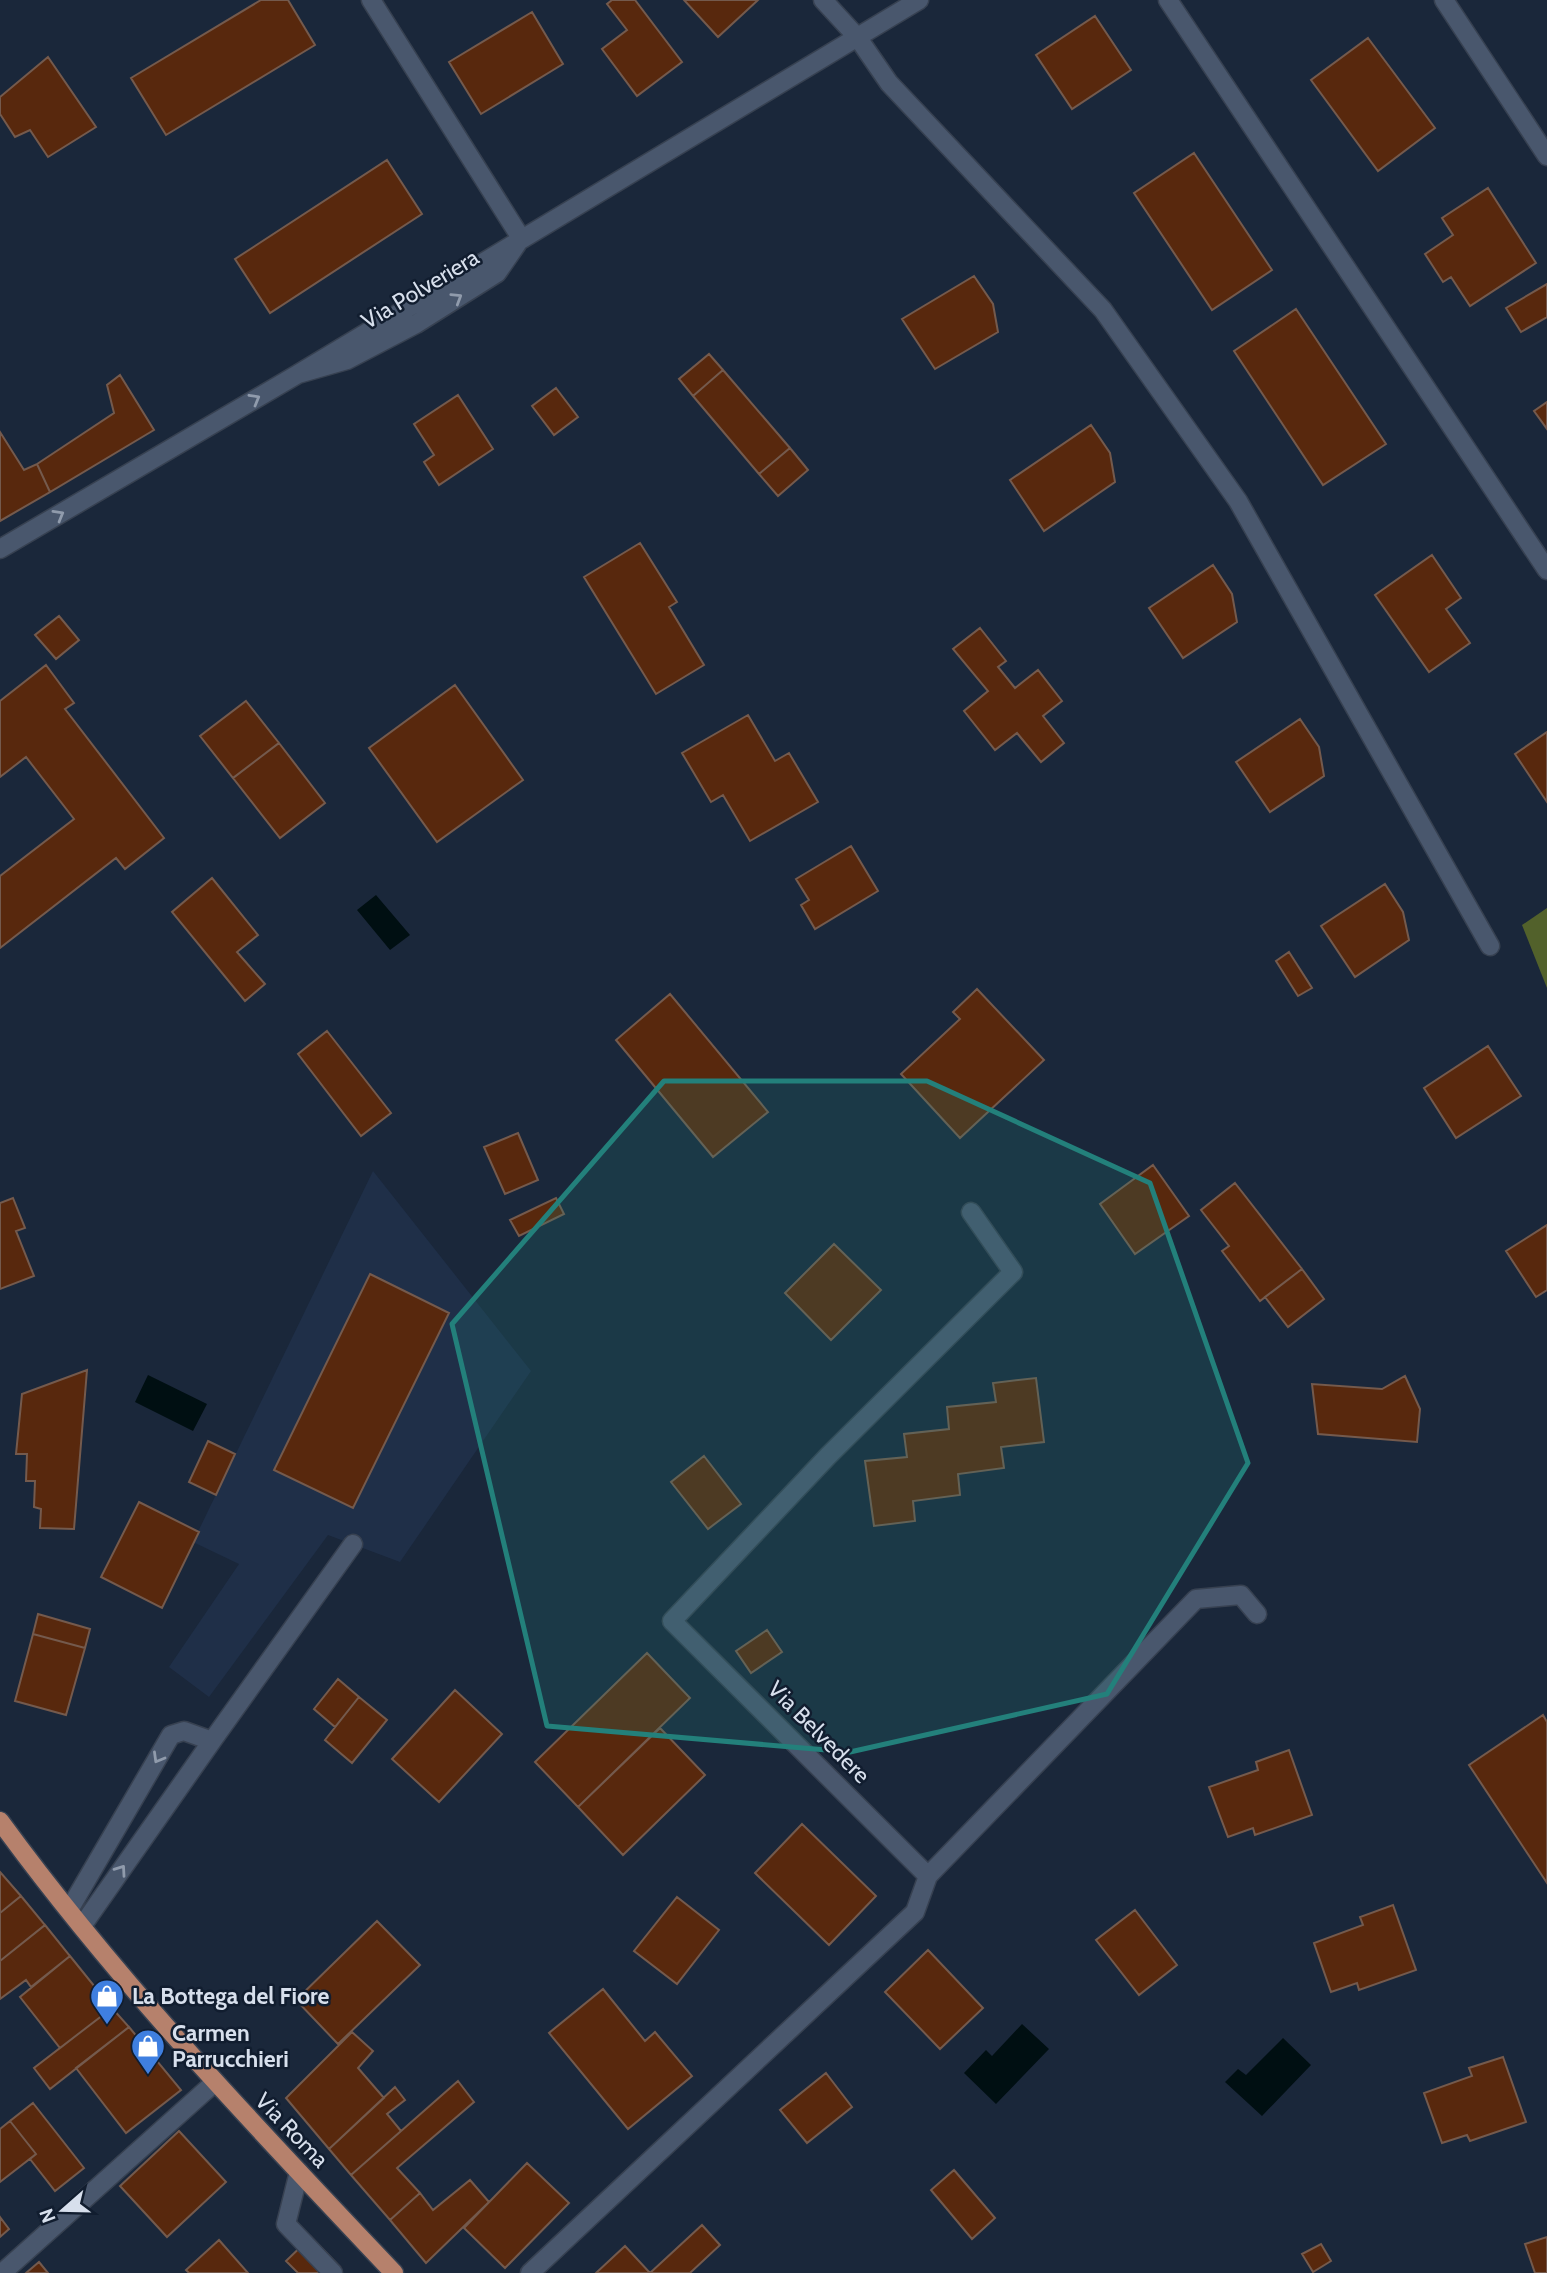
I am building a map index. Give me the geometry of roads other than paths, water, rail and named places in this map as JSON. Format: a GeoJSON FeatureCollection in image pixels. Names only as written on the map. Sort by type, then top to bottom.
{"type":"FeatureCollection","features":[{"type":"Feature","properties":{"kind":"main road","name":"Via Roma"},"geometry":{"type":"LineString","coordinates":[[0,1821],[37,1872],[214,2083],[394,2273]]}},
{"type":"Feature","properties":{"kind":"street"},"geometry":{"type":"LineString","coordinates":[[371,0],[521,238]]}},
{"type":"Feature","properties":{"kind":"street"},"geometry":{"type":"LineString","coordinates":[[823,0],[858,38],[889,83],[1102,310],[1230,490],[1490,946]]}},
{"type":"Feature","properties":{"kind":"street"},"geometry":{"type":"LineString","coordinates":[[0,549],[298,374],[919,0]]}},
{"type":"Feature","properties":{"kind":"street"},"geometry":{"type":"LineString","coordinates":[[1168,0],[1547,570]]}},
{"type":"Feature","properties":{"kind":"street"},"geometry":{"type":"LineString","coordinates":[[1444,0],[1547,156]]}},
{"type":"Feature","properties":{"kind":"street","name":"Via Belvedere"},"geometry":{"type":"LineString","coordinates":[[928,1876],[672,1620],[828,1456],[1013,1272],[971,1212]]}},
{"type":"Feature","properties":{"kind":"street"},"geometry":{"type":"LineString","coordinates":[[82,1926],[353,1544]]}},
{"type":"Feature","properties":{"kind":"street"},"geometry":{"type":"LineString","coordinates":[[530,2273],[915,1912],[928,1876],[1196,1599],[1241,1595],[1257,1614]]}},
{"type":"Feature","properties":{"kind":"street"},"geometry":{"type":"LineString","coordinates":[[69,1910],[171,1735],[184,1731],[212,1741]]}},
{"type":"Feature","properties":{"kind":"street"},"geometry":{"type":"LineString","coordinates":[[2,2273],[214,2083]]}},
{"type":"Feature","properties":{"kind":"street"},"geometry":{"type":"LineString","coordinates":[[299,2172],[286,2224],[333,2273]]}},
{"type":"Feature","properties":{"kind":"place","name":"La Bottega del Fiore"},"geometry":{"type":"Point","coordinates":[107,2026]}},
{"type":"Feature","properties":{"kind":"place","name":"Carmen Parrucchieri"},"geometry":{"type":"Point","coordinates":[148,2076]}}]}
